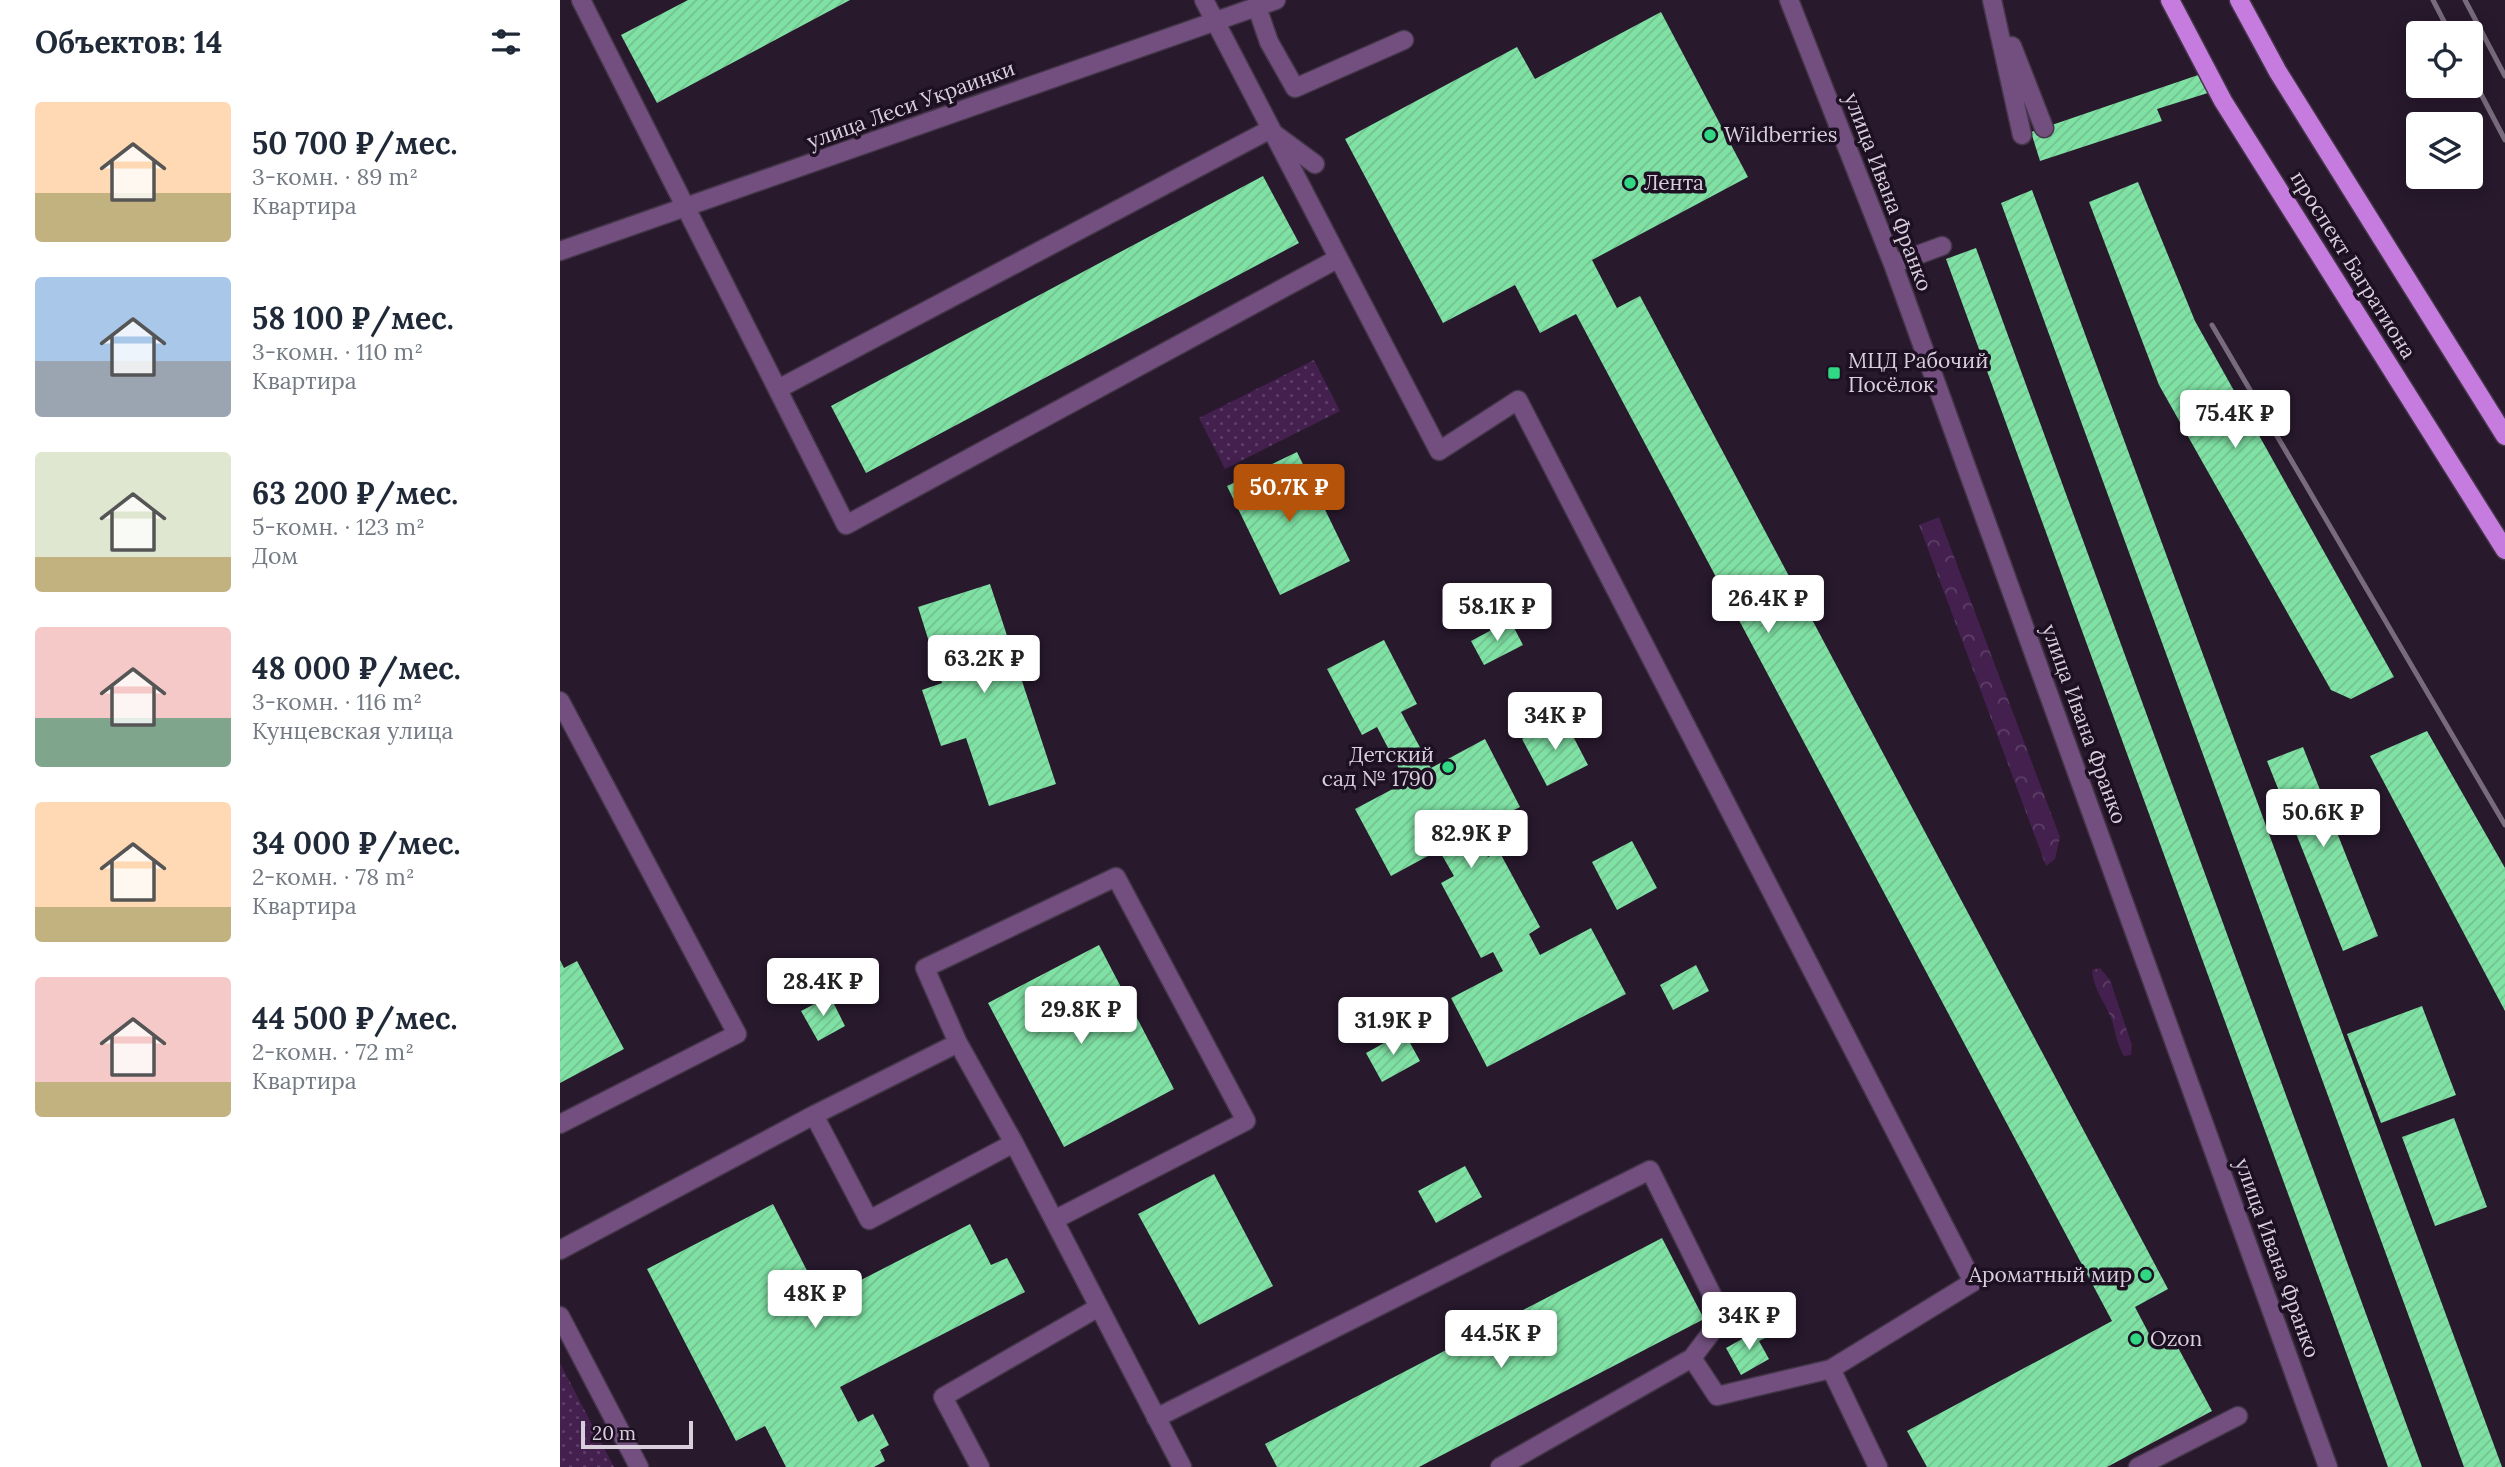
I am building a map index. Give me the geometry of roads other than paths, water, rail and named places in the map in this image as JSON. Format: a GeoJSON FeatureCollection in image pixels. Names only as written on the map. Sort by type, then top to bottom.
{"type":"FeatureCollection","features":[{"type":"Feature","properties":{"kind":"main road","name":"проспект Багратиона"},"geometry":{"type":"LineString","coordinates":[[2170,0],[2223,101],[2505,550]]}},
{"type":"Feature","properties":{"kind":"main road","name":"проспект Багратиона"},"geometry":{"type":"LineString","coordinates":[[2239,0],[2278,72],[2505,436]]}},
{"type":"Feature","properties":{"kind":"street"},"geometry":{"type":"LineString","coordinates":[[581,0],[846,525],[1337,259]]}},
{"type":"Feature","properties":{"kind":"street"},"geometry":{"type":"LineString","coordinates":[[1204,0],[1269,130],[1439,450],[1518,400],[1973,1282],[1831,1368],[1717,1396],[1692,1358]]}},
{"type":"Feature","properties":{"kind":"street","name":"улица Леси Украинки"},"geometry":{"type":"LineString","coordinates":[[560,251],[1276,0]]}},
{"type":"Feature","properties":{"kind":"street","name":"улица Ивана Франко"},"geometry":{"type":"LineString","coordinates":[[1789,0],[1893,264],[2328,1467]]}},
{"type":"Feature","properties":{"kind":"street"},"geometry":{"type":"LineString","coordinates":[[1993,0],[2044,128]]}},
{"type":"Feature","properties":{"kind":"street"},"geometry":{"type":"LineString","coordinates":[[1993,0],[2022,135]]}},
{"type":"Feature","properties":{"kind":"street"},"geometry":{"type":"LineString","coordinates":[[1257,7],[1269,42],[1295,88],[1404,40]]}},
{"type":"Feature","properties":{"kind":"street"},"geometry":{"type":"LineString","coordinates":[[778,389],[1269,130]]}},
{"type":"Feature","properties":{"kind":"street"},"geometry":{"type":"LineString","coordinates":[[1269,130],[1315,164]]}},
{"type":"Feature","properties":{"kind":"street"},"geometry":{"type":"LineString","coordinates":[[1893,264],[1942,246]]}},
{"type":"Feature","properties":{"kind":"street"},"geometry":{"type":"LineString","coordinates":[[560,701],[737,1034],[560,1124]]}},
{"type":"Feature","properties":{"kind":"street"},"geometry":{"type":"LineString","coordinates":[[1054,1220],[1246,1121],[1116,877],[925,968],[958,1043],[1014,1143],[1182,1467]]}},
{"type":"Feature","properties":{"kind":"street"},"geometry":{"type":"LineString","coordinates":[[560,1250],[814,1115],[958,1043]]}},
{"type":"Feature","properties":{"kind":"street"},"geometry":{"type":"LineString","coordinates":[[814,1115],[869,1220],[1014,1143]]}},
{"type":"Feature","properties":{"kind":"street"},"geometry":{"type":"LineString","coordinates":[[1156,1418],[1650,1170],[1723,1317],[1692,1358],[1500,1467]]}},
{"type":"Feature","properties":{"kind":"street"},"geometry":{"type":"LineString","coordinates":[[980,1467],[943,1397],[1099,1307]]}},
{"type":"Feature","properties":{"kind":"street"},"geometry":{"type":"LineString","coordinates":[[560,1316],[639,1467]]}},
{"type":"Feature","properties":{"kind":"street"},"geometry":{"type":"LineString","coordinates":[[1831,1368],[1878,1467]]}},
{"type":"Feature","properties":{"kind":"street"},"geometry":{"type":"LineString","coordinates":[[2137,1467],[2238,1416]]}},
{"type":"Feature","properties":{"kind":"railway"},"geometry":{"type":"LineString","coordinates":[[2433,0],[2444,21]]}},
{"type":"Feature","properties":{"kind":"railway"},"geometry":{"type":"LineString","coordinates":[[2465,0],[2505,76]]}},
{"type":"Feature","properties":{"kind":"railway"},"geometry":{"type":"LineString","coordinates":[[2483,98],[2505,140]]}},
{"type":"Feature","properties":{"kind":"railway"},"geometry":{"type":"LineString","coordinates":[[2212,325],[2505,825]]}},
{"type":"Feature","properties":{"kind":"place","name":"Wildberries"},"geometry":{"type":"Point","coordinates":[1710,135]}},
{"type":"Feature","properties":{"kind":"place","name":"Лента"},"geometry":{"type":"Point","coordinates":[1630,183]}},
{"type":"Feature","properties":{"kind":"place","name":"МЦД Рабочий Посёлок"},"geometry":{"type":"Point","coordinates":[1834,373]}},
{"type":"Feature","properties":{"kind":"place","name":"Детский сад № 1790"},"geometry":{"type":"Point","coordinates":[1448,767]}},
{"type":"Feature","properties":{"kind":"place","name":"Ароматный мир"},"geometry":{"type":"Point","coordinates":[2146,1275]}},
{"type":"Feature","properties":{"kind":"place","name":"Ozon"},"geometry":{"type":"Point","coordinates":[2136,1339]}}]}
